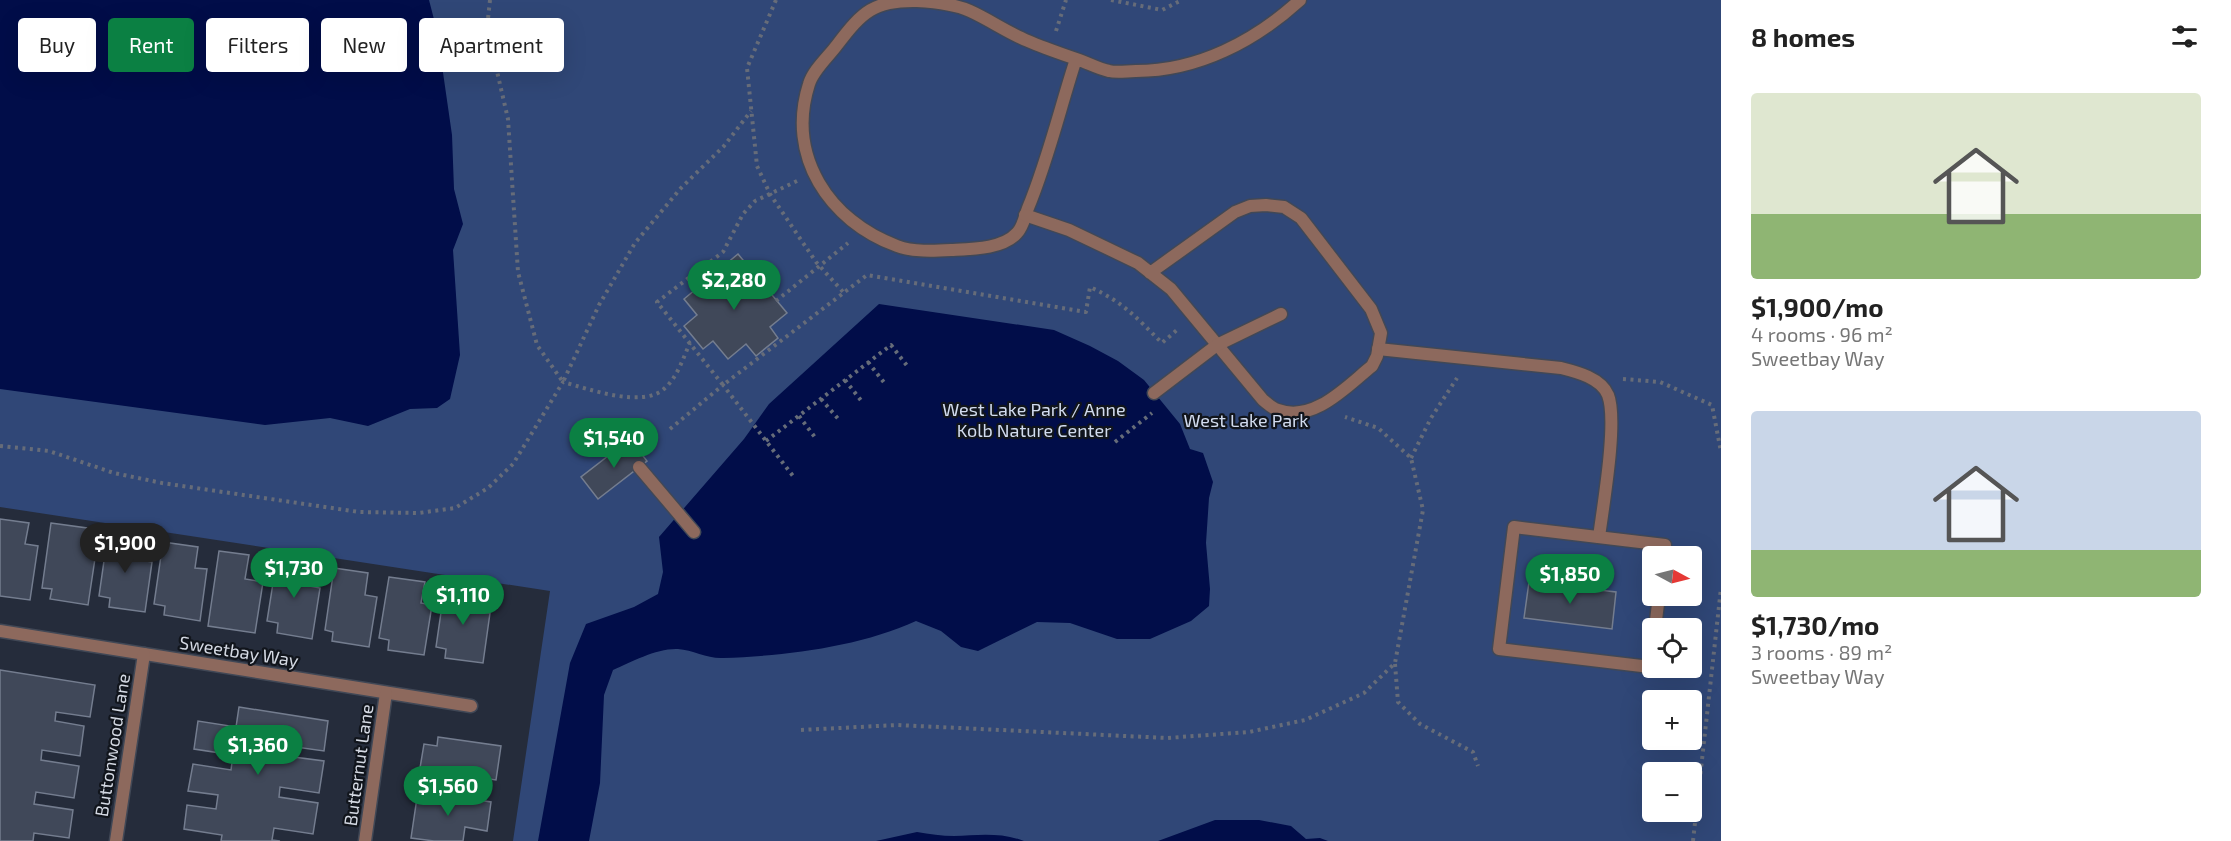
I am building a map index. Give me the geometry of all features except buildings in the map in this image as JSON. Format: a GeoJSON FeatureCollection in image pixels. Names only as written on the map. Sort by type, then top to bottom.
{"type":"FeatureCollection","features":[{"type":"Feature","properties":{"kind":"street"},"geometry":{"type":"LineString","coordinates":[[1076,59],[1037,186],[1018,232],[1005,243],[968,249],[933,251],[899,247],[854,223],[828,197],[812,173],[802,116],[809,81],[855,22],[875,6],[893,1],[917,1],[968,10],[1026,41],[1110,71],[1152,71],[1176,68],[1206,60],[1238,44],[1284,15],[1300,0]]}},
{"type":"Feature","properties":{"kind":"street"},"geometry":{"type":"LineString","coordinates":[[1025,215],[1069,230],[1138,263],[1150,273],[1171,289],[1263,400],[1278,410],[1295,412],[1319,408],[1372,366],[1381,333],[1371,309],[1301,218],[1284,207],[1250,206],[1235,212],[1150,273]]}},
{"type":"Feature","properties":{"kind":"street"},"geometry":{"type":"LineString","coordinates":[[1154,393],[1217,345],[1281,314]]}},
{"type":"Feature","properties":{"kind":"street"},"geometry":{"type":"LineString","coordinates":[[1378,349],[1562,368],[1590,376],[1608,393],[1611,426],[1599,537]]}},
{"type":"Feature","properties":{"kind":"street"},"geometry":{"type":"LineString","coordinates":[[639,467],[694,532]]}},
{"type":"Feature","properties":{"kind":"street"},"geometry":{"type":"LineString","coordinates":[[1642,666],[1500,648],[1514,527],[1665,546]]}},
{"type":"Feature","properties":{"kind":"street","name":"Sweetbay Way"},"geometry":{"type":"LineString","coordinates":[[0,631],[471,706]]}},
{"type":"Feature","properties":{"kind":"street","name":"Buttonwood Lane"},"geometry":{"type":"LineString","coordinates":[[116,841],[144,654]]}},
{"type":"Feature","properties":{"kind":"street","name":"Butternut Lane"},"geometry":{"type":"LineString","coordinates":[[365,841],[386,693]]}},
{"type":"Feature","properties":{"kind":"path"},"geometry":{"type":"LineString","coordinates":[[490,0],[487,28],[508,119],[518,272],[537,345],[562,382],[632,398],[656,395],[667,387],[690,343]]}},
{"type":"Feature","properties":{"kind":"path"},"geometry":{"type":"LineString","coordinates":[[776,0],[747,68],[757,166],[770,194],[819,266],[844,293]]}},
{"type":"Feature","properties":{"kind":"path"},"geometry":{"type":"LineString","coordinates":[[1050,50],[1066,0]]}},
{"type":"Feature","properties":{"kind":"path"},"geometry":{"type":"LineString","coordinates":[[1111,0],[1162,10],[1182,0]]}},
{"type":"Feature","properties":{"kind":"path"},"geometry":{"type":"LineString","coordinates":[[0,446],[49,451],[114,473],[162,483],[359,512],[419,513],[455,508],[488,488],[513,464],[562,382],[599,304],[635,243],[681,188],[724,146],[751,111]]}},
{"type":"Feature","properties":{"kind":"path"},"geometry":{"type":"LineString","coordinates":[[793,476],[657,302],[723,252],[743,214],[755,201],[812,173]]}},
{"type":"Feature","properties":{"kind":"path"},"geometry":{"type":"LineString","coordinates":[[776,301],[866,229]]}},
{"type":"Feature","properties":{"kind":"path"},"geometry":{"type":"LineString","coordinates":[[670,429],[723,385],[867,275],[1086,312],[1090,287],[1110,296],[1129,310],[1162,343],[1181,327],[1203,356]]}},
{"type":"Feature","properties":{"kind":"path"},"geometry":{"type":"LineString","coordinates":[[766,441],[891,345],[908,367]]}},
{"type":"Feature","properties":{"kind":"path"},"geometry":{"type":"LineString","coordinates":[[1411,458],[1431,418],[1459,374],[1481,359]]}},
{"type":"Feature","properties":{"kind":"path"},"geometry":{"type":"LineString","coordinates":[[868,362],[886,385]]}},
{"type":"Feature","properties":{"kind":"path"},"geometry":{"type":"LineString","coordinates":[[1590,376],[1660,382],[1712,405],[1721,452]]}},
{"type":"Feature","properties":{"kind":"path"},"geometry":{"type":"LineString","coordinates":[[845,380],[863,403]]}},
{"type":"Feature","properties":{"kind":"path"},"geometry":{"type":"LineString","coordinates":[[821,399],[840,421]]}},
{"type":"Feature","properties":{"kind":"path"},"geometry":{"type":"LineString","coordinates":[[1115,442],[1160,407]]}},
{"type":"Feature","properties":{"kind":"path"},"geometry":{"type":"LineString","coordinates":[[1319,408],[1378,428],[1411,458],[1423,510],[1395,663],[1398,702],[1420,724],[1473,752],[1478,766]]}},
{"type":"Feature","properties":{"kind":"path"},"geometry":{"type":"LineString","coordinates":[[799,416],[817,440]]}},
{"type":"Feature","properties":{"kind":"path"},"geometry":{"type":"LineString","coordinates":[[1693,841],[1721,588]]}},
{"type":"Feature","properties":{"kind":"path"},"geometry":{"type":"LineString","coordinates":[[801,730],[897,725],[1167,738],[1249,732],[1305,720],[1364,693],[1395,663]]}},
{"type":"Feature","properties":{"kind":"green space","name":"West Lake Park / Anne Kolb Nature Center"},"geometry":{"type":"Polygon","coordinates":[[[0,0],[1721,0],[1721,841],[513,841],[550,591],[0,507],[0,0]]]}},
{"type":"Feature","properties":{"kind":"shaded area"},"geometry":{"type":"Polygon","coordinates":[[[0,0],[429,0],[434,18],[419,18],[419,72],[443,72],[452,135],[454,189],[463,224],[453,250],[460,355],[450,399],[437,408],[410,409],[368,426],[330,418],[265,425],[0,389],[0,0]]]}},
{"type":"Feature","properties":{"kind":"shaded area"},"geometry":{"type":"Polygon","coordinates":[[[879,304],[1054,330],[1118,361],[1144,380],[1180,424],[1190,449],[1203,453],[1213,482],[1209,498],[1206,543],[1210,589],[1209,606],[1191,621],[1150,639],[1117,639],[1070,623],[1037,622],[978,651],[961,647],[941,631],[916,621],[846,644],[796,652],[723,658],[678,649],[653,653],[613,670],[604,695],[600,783],[589,841],[538,841],[570,663],[586,624],[634,607],[658,594],[663,572],[659,537],[744,439],[769,404],[879,304]]]}},
{"type":"Feature","properties":{"kind":"shaded area"},"geometry":{"type":"Polygon","coordinates":[[[1215,820],[1259,820],[1291,826],[1306,839],[1320,838],[1328,841],[1158,841],[1215,820]]]}},
{"type":"Feature","properties":{"kind":"shaded area"},"geometry":{"type":"Polygon","coordinates":[[[917,832],[949,836],[998,835],[1024,841],[876,841],[917,832]]]}},
{"type":"Feature","properties":{"kind":"park label","name":"West Lake Park"},"geometry":{"type":"Point","coordinates":[1246,420]}}]}
